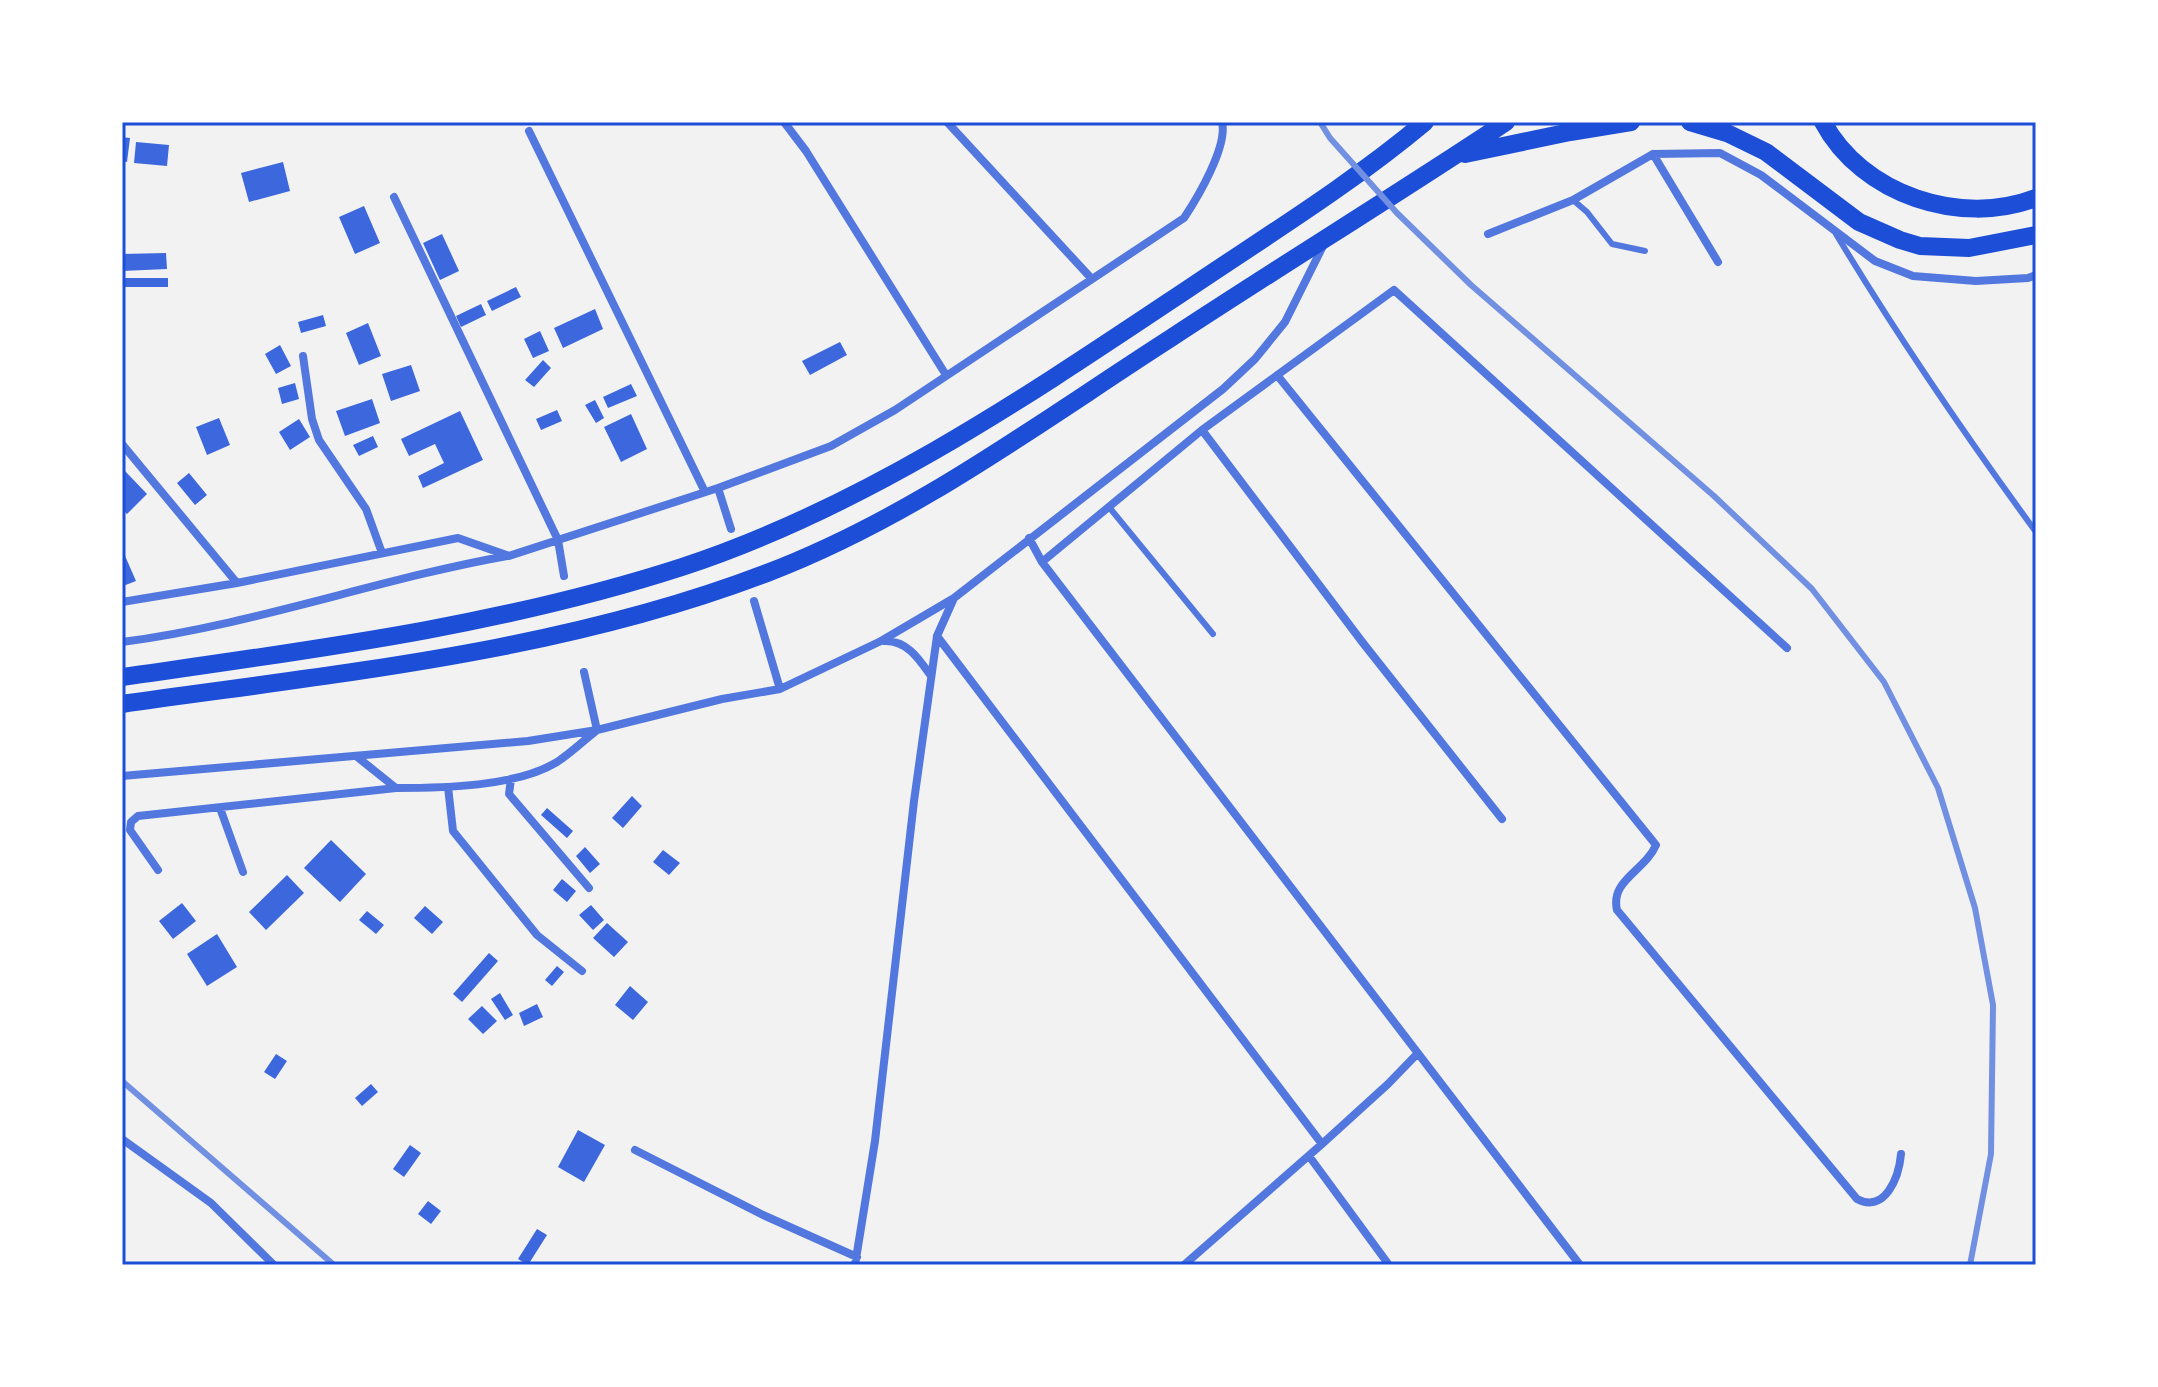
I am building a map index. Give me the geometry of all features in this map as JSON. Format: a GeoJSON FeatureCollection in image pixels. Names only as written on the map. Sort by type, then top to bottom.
{"type":"FeatureCollection","features":[{"type":"Feature","properties":{"kind":"highway"},"geometry":{"type":"LineString","coordinates":[[122,677],[309,650],[517,614],[593,594],[752,542],[848,497],[976,425],[1137,323],[1325,197],[1425,122]]}},
{"type":"Feature","properties":{"kind":"highway"},"geometry":{"type":"LineString","coordinates":[[122,704],[568,634],[619,621],[767,573],[837,543],[995,455],[1169,338],[1506,122]]}},
{"type":"Feature","properties":{"kind":"highway"},"geometry":{"type":"LineString","coordinates":[[1455,156],[1631,122]]}},
{"type":"Feature","properties":{"kind":"highway"},"geometry":{"type":"LineString","coordinates":[[1690,122],[1727,133],[1766,152],[1859,222],[1900,240],[1920,246],[1969,248],[2036,235]]}},
{"type":"Feature","properties":{"kind":"highway"},"geometry":{"type":"LineString","coordinates":[[1823,122],[1846,152],[1869,173],[1891,189],[1922,201],[1985,209],[2017,206],[2036,198]]}},
{"type":"Feature","properties":{"kind":"street"},"geometry":{"type":"LineString","coordinates":[[784,122],[806,151],[946,375]]}},
{"type":"Feature","properties":{"kind":"street"},"geometry":{"type":"LineString","coordinates":[[947,122],[1091,278]]}},
{"type":"Feature","properties":{"kind":"street"},"geometry":{"type":"LineString","coordinates":[[122,642],[212,627],[433,571],[509,556],[718,488],[831,446],[895,410],[1184,218],[1198,197],[1225,133],[1222,122]]}},
{"type":"Feature","properties":{"kind":"street"},"geometry":{"type":"LineString","coordinates":[[529,131],[705,492]]}},
{"type":"Feature","properties":{"kind":"street"},"geometry":{"type":"LineString","coordinates":[[1488,234],[1573,200],[1653,154],[1720,153],[1761,175],[1875,261],[1913,276],[1976,281],[2036,275]]}},
{"type":"Feature","properties":{"kind":"street"},"geometry":{"type":"LineString","coordinates":[[1653,154],[1718,262]]}},
{"type":"Feature","properties":{"kind":"street"},"geometry":{"type":"LineString","coordinates":[[394,197],[558,540],[564,576]]}},
{"type":"Feature","properties":{"kind":"street"},"geometry":{"type":"LineString","coordinates":[[122,776],[528,741],[597,730],[722,699],[780,689],[881,641],[954,598],[1223,389],[1255,359],[1285,322],[1326,239]]}},
{"type":"Feature","properties":{"kind":"street"},"geometry":{"type":"LineString","coordinates":[[1042,562],[1202,430],[1394,290],[1787,648]]}},
{"type":"Feature","properties":{"kind":"street"},"geometry":{"type":"LineString","coordinates":[[303,356],[312,419],[319,440],[366,509],[382,553]]}},
{"type":"Feature","properties":{"kind":"street"},"geometry":{"type":"LineString","coordinates":[[1277,375],[1656,845],[1647,860],[1617,890],[1614,898],[1617,910],[1857,1199],[1870,1204],[1878,1202],[1892,1187],[1900,1171],[1901,1154]]}},
{"type":"Feature","properties":{"kind":"street"},"geometry":{"type":"LineString","coordinates":[[1202,430],[1363,643],[1502,819]]}},
{"type":"Feature","properties":{"kind":"street"},"geometry":{"type":"LineString","coordinates":[[122,444],[237,583]]}},
{"type":"Feature","properties":{"kind":"street"},"geometry":{"type":"LineString","coordinates":[[718,488],[731,529]]}},
{"type":"Feature","properties":{"kind":"street"},"geometry":{"type":"LineString","coordinates":[[122,602],[237,583],[458,538],[509,556]]}},
{"type":"Feature","properties":{"kind":"street"},"geometry":{"type":"LineString","coordinates":[[1029,538],[1042,562],[1580,1265]]}},
{"type":"Feature","properties":{"kind":"street"},"geometry":{"type":"LineString","coordinates":[[635,1150],[856,1261],[883,1082],[914,801],[937,636],[954,598]]}},
{"type":"Feature","properties":{"kind":"street"},"geometry":{"type":"LineString","coordinates":[[754,601],[780,689]]}},
{"type":"Feature","properties":{"kind":"street"},"geometry":{"type":"LineString","coordinates":[[937,636],[1322,1144]]}},
{"type":"Feature","properties":{"kind":"street"},"geometry":{"type":"LineString","coordinates":[[881,641],[894,640],[907,648],[919,658],[931,677]]}},
{"type":"Feature","properties":{"kind":"street"},"geometry":{"type":"LineString","coordinates":[[584,672],[597,730]]}},
{"type":"Feature","properties":{"kind":"street"},"geometry":{"type":"LineString","coordinates":[[158,870],[130,830],[131,822],[138,816],[511,779],[555,763],[597,730]]}},
{"type":"Feature","properties":{"kind":"street"},"geometry":{"type":"LineString","coordinates":[[355,756],[396,788]]}},
{"type":"Feature","properties":{"kind":"street"},"geometry":{"type":"LineString","coordinates":[[511,779],[509,794],[589,888]]}},
{"type":"Feature","properties":{"kind":"street"},"geometry":{"type":"LineString","coordinates":[[448,787],[453,831],[537,935],[582,971]]}},
{"type":"Feature","properties":{"kind":"street"},"geometry":{"type":"LineString","coordinates":[[220,808],[243,872]]}},
{"type":"Feature","properties":{"kind":"street"},"geometry":{"type":"LineString","coordinates":[[1184,1265],[1196,1261],[1418,1053]]}},
{"type":"Feature","properties":{"kind":"street"},"geometry":{"type":"LineString","coordinates":[[122,1139],[211,1203],[274,1265]]}},
{"type":"Feature","properties":{"kind":"street"},"geometry":{"type":"LineString","coordinates":[[1309,1156],[1389,1265]]}},
{"type":"Feature","properties":{"kind":"lane"},"geometry":{"type":"LineString","coordinates":[[1573,200],[1587,212],[1612,244],[1645,251]]}},
{"type":"Feature","properties":{"kind":"lane"},"geometry":{"type":"LineString","coordinates":[[1836,234],[1956,422],[2036,532]]}},
{"type":"Feature","properties":{"kind":"lane"},"geometry":{"type":"LineString","coordinates":[[1109,507],[1213,634]]}},
{"type":"Feature","properties":{"kind":"building"},"geometry":{"type":"Polygon","coordinates":[[[122,137],[130,138],[127,162],[122,161],[122,137]]]}},
{"type":"Feature","properties":{"kind":"building"},"geometry":{"type":"Polygon","coordinates":[[[136,142],[169,145],[167,166],[134,163],[136,142]]]}},
{"type":"Feature","properties":{"kind":"building"},"geometry":{"type":"Polygon","coordinates":[[[283,162],[290,191],[249,202],[241,173],[283,162]]]}},
{"type":"Feature","properties":{"kind":"building"},"geometry":{"type":"Polygon","coordinates":[[[364,206],[380,243],[355,254],[339,217],[364,206]]]}},
{"type":"Feature","properties":{"kind":"building"},"geometry":{"type":"Polygon","coordinates":[[[442,234],[459,271],[440,280],[423,243],[442,234]]]}},
{"type":"Feature","properties":{"kind":"building"},"geometry":{"type":"Polygon","coordinates":[[[166,253],[167,269],[122,271],[122,254],[166,253]]]}},
{"type":"Feature","properties":{"kind":"building"},"geometry":{"type":"Polygon","coordinates":[[[122,278],[168,278],[168,287],[122,287],[122,278]]]}},
{"type":"Feature","properties":{"kind":"building"},"geometry":{"type":"Polygon","coordinates":[[[516,287],[521,297],[492,311],[487,301],[516,287]]]}},
{"type":"Feature","properties":{"kind":"building"},"geometry":{"type":"Polygon","coordinates":[[[481,304],[486,315],[461,327],[456,316],[481,304]]]}},
{"type":"Feature","properties":{"kind":"building"},"geometry":{"type":"Polygon","coordinates":[[[595,309],[603,329],[563,348],[554,328],[595,309]]]}},
{"type":"Feature","properties":{"kind":"building"},"geometry":{"type":"Polygon","coordinates":[[[323,315],[326,326],[301,333],[298,322],[323,315]]]}},
{"type":"Feature","properties":{"kind":"building"},"geometry":{"type":"Polygon","coordinates":[[[368,323],[381,356],[359,365],[346,333],[368,323]]]}},
{"type":"Feature","properties":{"kind":"building"},"geometry":{"type":"Polygon","coordinates":[[[540,331],[549,351],[533,358],[524,339],[540,331]]]}},
{"type":"Feature","properties":{"kind":"building"},"geometry":{"type":"Polygon","coordinates":[[[840,342],[847,355],[810,375],[802,361],[840,342]]]}},
{"type":"Feature","properties":{"kind":"building"},"geometry":{"type":"Polygon","coordinates":[[[280,345],[291,366],[276,374],[265,354],[280,345]]]}},
{"type":"Feature","properties":{"kind":"building"},"geometry":{"type":"Polygon","coordinates":[[[543,360],[551,368],[534,387],[525,380],[543,360]]]}},
{"type":"Feature","properties":{"kind":"building"},"geometry":{"type":"Polygon","coordinates":[[[411,365],[420,391],[391,401],[382,374],[411,365]]]}},
{"type":"Feature","properties":{"kind":"building"},"geometry":{"type":"Polygon","coordinates":[[[295,383],[299,399],[282,404],[278,388],[295,383]]]}},
{"type":"Feature","properties":{"kind":"building"},"geometry":{"type":"Polygon","coordinates":[[[631,384],[637,396],[608,408],[603,397],[631,384]]]}},
{"type":"Feature","properties":{"kind":"building"},"geometry":{"type":"Polygon","coordinates":[[[372,399],[380,423],[345,436],[336,411],[372,399]]]}},
{"type":"Feature","properties":{"kind":"building"},"geometry":{"type":"Polygon","coordinates":[[[595,400],[604,418],[596,423],[585,405],[595,400]]]}},
{"type":"Feature","properties":{"kind":"building"},"geometry":{"type":"Polygon","coordinates":[[[557,410],[562,421],[541,430],[536,419],[557,410]]]}},
{"type":"Feature","properties":{"kind":"building"},"geometry":{"type":"Polygon","coordinates":[[[460,411],[483,460],[423,488],[418,476],[444,463],[435,444],[409,456],[401,439],[460,411]]]}},
{"type":"Feature","properties":{"kind":"building"},"geometry":{"type":"Polygon","coordinates":[[[631,414],[647,449],[621,462],[604,427],[631,414]]]}},
{"type":"Feature","properties":{"kind":"building"},"geometry":{"type":"Polygon","coordinates":[[[219,418],[230,445],[207,455],[196,427],[219,418]]]}},
{"type":"Feature","properties":{"kind":"building"},"geometry":{"type":"Polygon","coordinates":[[[299,419],[310,437],[290,450],[279,432],[299,419]]]}},
{"type":"Feature","properties":{"kind":"building"},"geometry":{"type":"Polygon","coordinates":[[[373,436],[378,447],[359,456],[353,445],[373,436]]]}},
{"type":"Feature","properties":{"kind":"building"},"geometry":{"type":"Polygon","coordinates":[[[125,471],[147,494],[127,514],[122,509],[122,474],[125,471]]]}},
{"type":"Feature","properties":{"kind":"building"},"geometry":{"type":"Polygon","coordinates":[[[189,473],[207,495],[195,505],[177,483],[189,473]]]}},
{"type":"Feature","properties":{"kind":"building"},"geometry":{"type":"Polygon","coordinates":[[[122,549],[136,581],[123,586],[122,583],[122,549]]]}},
{"type":"Feature","properties":{"kind":"building"},"geometry":{"type":"Polygon","coordinates":[[[632,796],[642,806],[623,828],[612,818],[632,796]]]}},
{"type":"Feature","properties":{"kind":"building"},"geometry":{"type":"Polygon","coordinates":[[[547,808],[573,831],[567,838],[541,815],[547,808]]]}},
{"type":"Feature","properties":{"kind":"building"},"geometry":{"type":"Polygon","coordinates":[[[331,840],[366,874],[340,902],[304,868],[331,840]]]}},
{"type":"Feature","properties":{"kind":"building"},"geometry":{"type":"Polygon","coordinates":[[[585,847],[600,864],[590,873],[576,856],[585,847]]]}},
{"type":"Feature","properties":{"kind":"building"},"geometry":{"type":"Polygon","coordinates":[[[663,850],[680,863],[669,875],[653,862],[663,850]]]}},
{"type":"Feature","properties":{"kind":"building"},"geometry":{"type":"Polygon","coordinates":[[[287,875],[304,893],[266,930],[249,912],[287,875]]]}},
{"type":"Feature","properties":{"kind":"building"},"geometry":{"type":"Polygon","coordinates":[[[562,879],[576,891],[567,902],[553,890],[562,879]]]}},
{"type":"Feature","properties":{"kind":"building"},"geometry":{"type":"Polygon","coordinates":[[[182,903],[196,921],[173,939],[159,921],[182,903]]]}},
{"type":"Feature","properties":{"kind":"building"},"geometry":{"type":"Polygon","coordinates":[[[591,905],[604,920],[593,930],[579,915],[591,905]]]}},
{"type":"Feature","properties":{"kind":"building"},"geometry":{"type":"Polygon","coordinates":[[[425,906],[443,922],[432,934],[414,918],[425,906]]]}},
{"type":"Feature","properties":{"kind":"building"},"geometry":{"type":"Polygon","coordinates":[[[367,911],[384,925],[376,934],[359,920],[367,911]]]}},
{"type":"Feature","properties":{"kind":"building"},"geometry":{"type":"Polygon","coordinates":[[[607,923],[628,942],[614,957],[593,938],[607,923]]]}},
{"type":"Feature","properties":{"kind":"building"},"geometry":{"type":"Polygon","coordinates":[[[217,934],[237,967],[207,986],[187,954],[217,934]]]}},
{"type":"Feature","properties":{"kind":"building"},"geometry":{"type":"Polygon","coordinates":[[[489,953],[498,961],[462,1002],[453,994],[489,953]]]}},
{"type":"Feature","properties":{"kind":"building"},"geometry":{"type":"Polygon","coordinates":[[[557,966],[564,972],[552,986],[545,980],[557,966]]]}},
{"type":"Feature","properties":{"kind":"building"},"geometry":{"type":"Polygon","coordinates":[[[630,986],[648,1002],[633,1020],[615,1005],[630,986]]]}},
{"type":"Feature","properties":{"kind":"building"},"geometry":{"type":"Polygon","coordinates":[[[500,993],[513,1015],[505,1020],[491,999],[500,993]]]}},
{"type":"Feature","properties":{"kind":"building"},"geometry":{"type":"Polygon","coordinates":[[[537,1004],[543,1017],[524,1026],[519,1013],[537,1004]]]}},
{"type":"Feature","properties":{"kind":"building"},"geometry":{"type":"Polygon","coordinates":[[[482,1006],[497,1021],[483,1034],[468,1019],[482,1006]]]}},
{"type":"Feature","properties":{"kind":"building"},"geometry":{"type":"Polygon","coordinates":[[[276,1054],[287,1061],[275,1079],[264,1072],[276,1054]]]}},
{"type":"Feature","properties":{"kind":"building"},"geometry":{"type":"Polygon","coordinates":[[[371,1084],[378,1092],[362,1106],[355,1098],[371,1084]]]}},
{"type":"Feature","properties":{"kind":"building"},"geometry":{"type":"Polygon","coordinates":[[[578,1130],[605,1145],[584,1182],[558,1167],[578,1130]]]}},
{"type":"Feature","properties":{"kind":"building"},"geometry":{"type":"Polygon","coordinates":[[[410,1145],[421,1153],[404,1177],[393,1169],[410,1145]]]}},
{"type":"Feature","properties":{"kind":"building"},"geometry":{"type":"Polygon","coordinates":[[[428,1201],[441,1211],[431,1224],[418,1214],[428,1201]]]}},
{"type":"Feature","properties":{"kind":"building"},"geometry":{"type":"Polygon","coordinates":[[[537,1229],[547,1235],[528,1265],[518,1259],[537,1229]]]}},
{"type":"Feature","properties":{"kind":"railway"},"geometry":{"type":"LineString","coordinates":[[1320,122],[1330,138],[1397,213],[1471,285],[1714,496],[1812,589],[1884,682],[1938,788],[1975,908],[1993,1005],[1991,1154],[1970,1265]]}},
{"type":"Feature","properties":{"kind":"railway"},"geometry":{"type":"LineString","coordinates":[[122,1081],[334,1265]]}}]}
